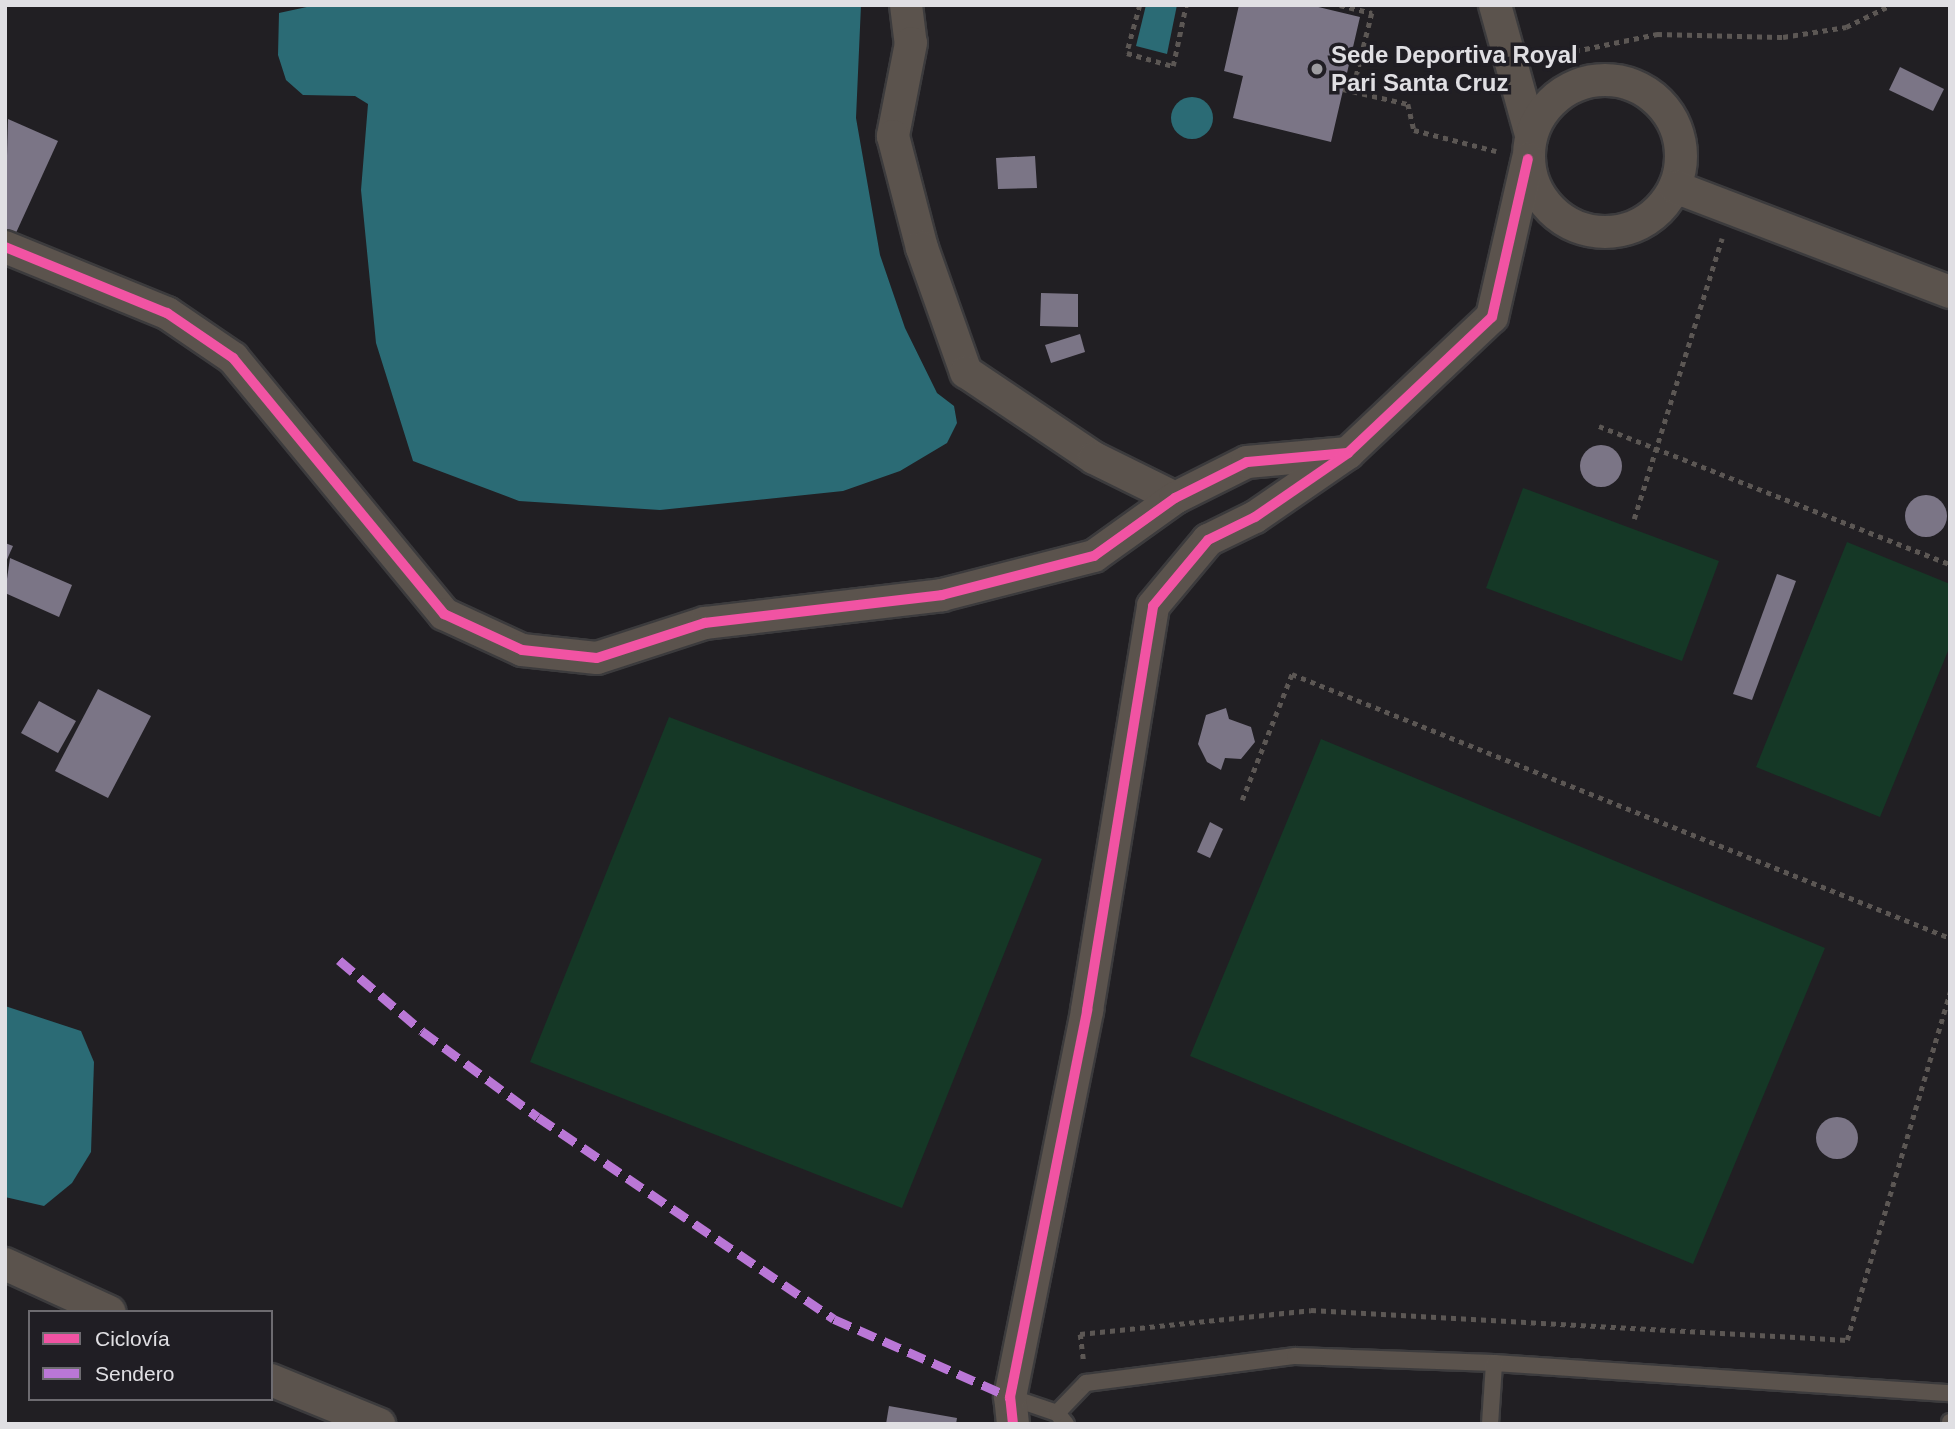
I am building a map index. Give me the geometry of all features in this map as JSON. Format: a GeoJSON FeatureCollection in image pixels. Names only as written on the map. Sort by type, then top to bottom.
{"type":"FeatureCollection","features":[{"type":"Feature","properties":{"kind":"street"},"geometry":{"type":"LineString","coordinates":[[906,5],[911,43],[893,136],[922,248],[966,372],[1094,458],[1175,498]]}},
{"type":"Feature","properties":{"kind":"street"},"geometry":{"type":"LineString","coordinates":[[1012,1410],[1087,1010],[1153,606],[1208,540],[1255,517],[1348,453],[1492,317],[1530,147],[1541,113],[1559,94],[1582,83],[1607,79],[1632,84],[1654,97],[1671,117],[1680,140],[1675,187],[1659,210],[1638,224],[1614,231],[1589,230],[1566,221],[1547,205],[1534,184],[1530,147],[1495,5]]}},
{"type":"Feature","properties":{"kind":"street"},"geometry":{"type":"LineString","coordinates":[[1675,187],[1950,292]]}},
{"type":"Feature","properties":{"kind":"street"},"geometry":{"type":"LineString","coordinates":[[5,247],[167,313],[233,358],[443,614],[522,650],[597,657],[705,623],[942,595],[1094,556],[1175,498],[1247,462],[1348,453]]}},
{"type":"Feature","properties":{"kind":"street"},"geometry":{"type":"LineString","coordinates":[[5,1264],[106,1310]]}},
{"type":"Feature","properties":{"kind":"street"},"geometry":{"type":"LineString","coordinates":[[273,1381],[379,1424]]}},
{"type":"Feature","properties":{"kind":"lane"},"geometry":{"type":"LineString","coordinates":[[1012,1410],[1062,1418],[1086,1383],[1295,1356],[1494,1363],[1950,1393]]}},
{"type":"Feature","properties":{"kind":"lane"},"geometry":{"type":"LineString","coordinates":[[1490,1424],[1494,1363]]}},
{"type":"Feature","properties":{"kind":"path"},"geometry":{"type":"LineString","coordinates":[[1140,5],[1127,52],[1173,66],[1186,5]]}},
{"type":"Feature","properties":{"kind":"path"},"geometry":{"type":"LineString","coordinates":[[1340,5],[1372,13],[1353,90]]}},
{"type":"Feature","properties":{"kind":"path"},"geometry":{"type":"LineString","coordinates":[[1514,75],[1574,51],[1657,34],[1783,37],[1846,27],[1891,5]]}},
{"type":"Feature","properties":{"kind":"path"},"geometry":{"type":"LineString","coordinates":[[1343,89],[1408,104],[1414,130],[1530,147]]}},
{"type":"Feature","properties":{"kind":"path"},"geometry":{"type":"LineString","coordinates":[[1634,519],[1732,207]]}},
{"type":"Feature","properties":{"kind":"path"},"geometry":{"type":"LineString","coordinates":[[1599,426],[1950,564]]}},
{"type":"Feature","properties":{"kind":"path"},"geometry":{"type":"LineString","coordinates":[[1242,800],[1292,674],[1950,938]]}},
{"type":"Feature","properties":{"kind":"path"},"geometry":{"type":"LineString","coordinates":[[1086,1383],[1080,1334],[1311,1310],[1847,1340],[1950,992]]}},
{"type":"Feature","properties":{"kind":"green space"},"geometry":{"type":"Polygon","coordinates":[[[1523,488],[1719,561],[1682,661],[1486,588],[1523,488]]]}},
{"type":"Feature","properties":{"kind":"green space"},"geometry":{"type":"Polygon","coordinates":[[[1847,542],[1950,584],[1950,646],[1880,817],[1756,767],[1847,542]]]}},
{"type":"Feature","properties":{"kind":"green space"},"geometry":{"type":"Polygon","coordinates":[[[669,717],[1042,859],[902,1208],[530,1062],[669,717]]]}},
{"type":"Feature","properties":{"kind":"green space"},"geometry":{"type":"Polygon","coordinates":[[[1321,739],[1825,948],[1693,1264],[1190,1056],[1321,739]]]}},
{"type":"Feature","properties":{"kind":"water"},"geometry":{"type":"Polygon","coordinates":[[[316,5],[861,5],[856,118],[880,255],[905,328],[937,393],[954,406],[957,423],[947,443],[900,471],[843,491],[660,510],[519,501],[413,461],[376,343],[361,190],[368,104],[355,96],[303,95],[286,80],[278,55],[279,13],[316,5]]]}},
{"type":"Feature","properties":{"kind":"water"},"geometry":{"type":"Polygon","coordinates":[[[1146,5],[1177,5],[1167,54],[1136,46],[1146,5]]]}},
{"type":"Feature","properties":{"kind":"water"},"geometry":{"type":"Polygon","coordinates":[[[1192,97],[1207,103],[1213,118],[1207,133],[1192,139],[1177,133],[1171,118],[1177,103],[1192,97]]]}},
{"type":"Feature","properties":{"kind":"water"},"geometry":{"type":"Polygon","coordinates":[[[5,1006],[81,1031],[94,1062],[91,1152],[72,1183],[44,1206],[5,1197],[5,1006]]]}},
{"type":"Feature","properties":{"kind":"building"},"geometry":{"type":"Polygon","coordinates":[[[1239,5],[1310,5],[1360,17],[1331,142],[1233,118],[1243,76],[1224,71],[1239,5]]]}},
{"type":"Feature","properties":{"kind":"building"},"geometry":{"type":"Polygon","coordinates":[[[1900,67],[1944,89],[1933,111],[1889,90],[1900,67]]]}},
{"type":"Feature","properties":{"kind":"building"},"geometry":{"type":"Polygon","coordinates":[[[8,119],[58,141],[15,235],[5,230],[8,119]]]}},
{"type":"Feature","properties":{"kind":"building"},"geometry":{"type":"Polygon","coordinates":[[[1035,156],[1037,188],[998,189],[996,158],[1035,156]]]}},
{"type":"Feature","properties":{"kind":"building"},"geometry":{"type":"Polygon","coordinates":[[[1041,293],[1078,294],[1078,327],[1040,326],[1041,293]]]}},
{"type":"Feature","properties":{"kind":"building"},"geometry":{"type":"Polygon","coordinates":[[[1080,334],[1085,352],[1051,363],[1045,345],[1080,334]]]}},
{"type":"Feature","properties":{"kind":"building"},"geometry":{"type":"Polygon","coordinates":[[[1601,445],[1616,451],[1622,466],[1616,481],[1601,487],[1586,481],[1580,466],[1586,451],[1601,445]]]}},
{"type":"Feature","properties":{"kind":"building"},"geometry":{"type":"Polygon","coordinates":[[[1926,495],[1941,501],[1947,516],[1941,531],[1926,537],[1911,531],[1905,516],[1911,501],[1926,495]]]}},
{"type":"Feature","properties":{"kind":"building"},"geometry":{"type":"Polygon","coordinates":[[[5,543],[13,546],[5,564],[5,543]]]}},
{"type":"Feature","properties":{"kind":"building"},"geometry":{"type":"Polygon","coordinates":[[[10,558],[72,585],[59,617],[5,593],[10,558]]]}},
{"type":"Feature","properties":{"kind":"building"},"geometry":{"type":"Polygon","coordinates":[[[1777,574],[1796,581],[1752,700],[1733,694],[1777,574]]]}},
{"type":"Feature","properties":{"kind":"building"},"geometry":{"type":"Polygon","coordinates":[[[98,689],[151,716],[108,798],[55,771],[98,689]]]}},
{"type":"Feature","properties":{"kind":"building"},"geometry":{"type":"Polygon","coordinates":[[[39,701],[76,721],[58,753],[21,733],[39,701]]]}},
{"type":"Feature","properties":{"kind":"building"},"geometry":{"type":"Polygon","coordinates":[[[1226,708],[1229,719],[1251,727],[1255,742],[1241,759],[1225,758],[1221,770],[1207,762],[1198,744],[1206,715],[1226,708]]]}},
{"type":"Feature","properties":{"kind":"building"},"geometry":{"type":"Polygon","coordinates":[[[1210,822],[1223,829],[1210,858],[1197,852],[1210,822]]]}},
{"type":"Feature","properties":{"kind":"building"},"geometry":{"type":"Polygon","coordinates":[[[1837,1117],[1852,1123],[1858,1138],[1852,1153],[1837,1159],[1822,1153],[1816,1138],[1822,1123],[1837,1117]]]}},
{"type":"Feature","properties":{"kind":"building"},"geometry":{"type":"Polygon","coordinates":[[[889,1406],[957,1418],[956,1424],[886,1424],[889,1406]]]}},
{"type":"Feature","properties":{"kind":"marked path"},"geometry":{"type":"LineString","coordinates":[[339,960],[422,1031],[538,1117],[834,1319],[1010,1397]]}},
{"type":"Feature","properties":{"kind":"cycle path"},"geometry":{"type":"LineString","coordinates":[[1013,1424],[1010,1397],[1087,1010],[1153,606],[1208,540],[1255,517],[1348,453],[1492,317],[1528,159]]}},
{"type":"Feature","properties":{"kind":"cycle path"},"geometry":{"type":"LineString","coordinates":[[5,247],[167,313],[233,358],[444,614],[522,650],[597,658],[705,623],[942,595],[1094,556],[1175,498],[1247,462],[1348,453]]}},
{"type":"Feature","properties":{"kind":"place","name":"Sede Deportiva Royal Pari Santa Cruz"},"geometry":{"type":"Point","coordinates":[1317,69]}}]}
